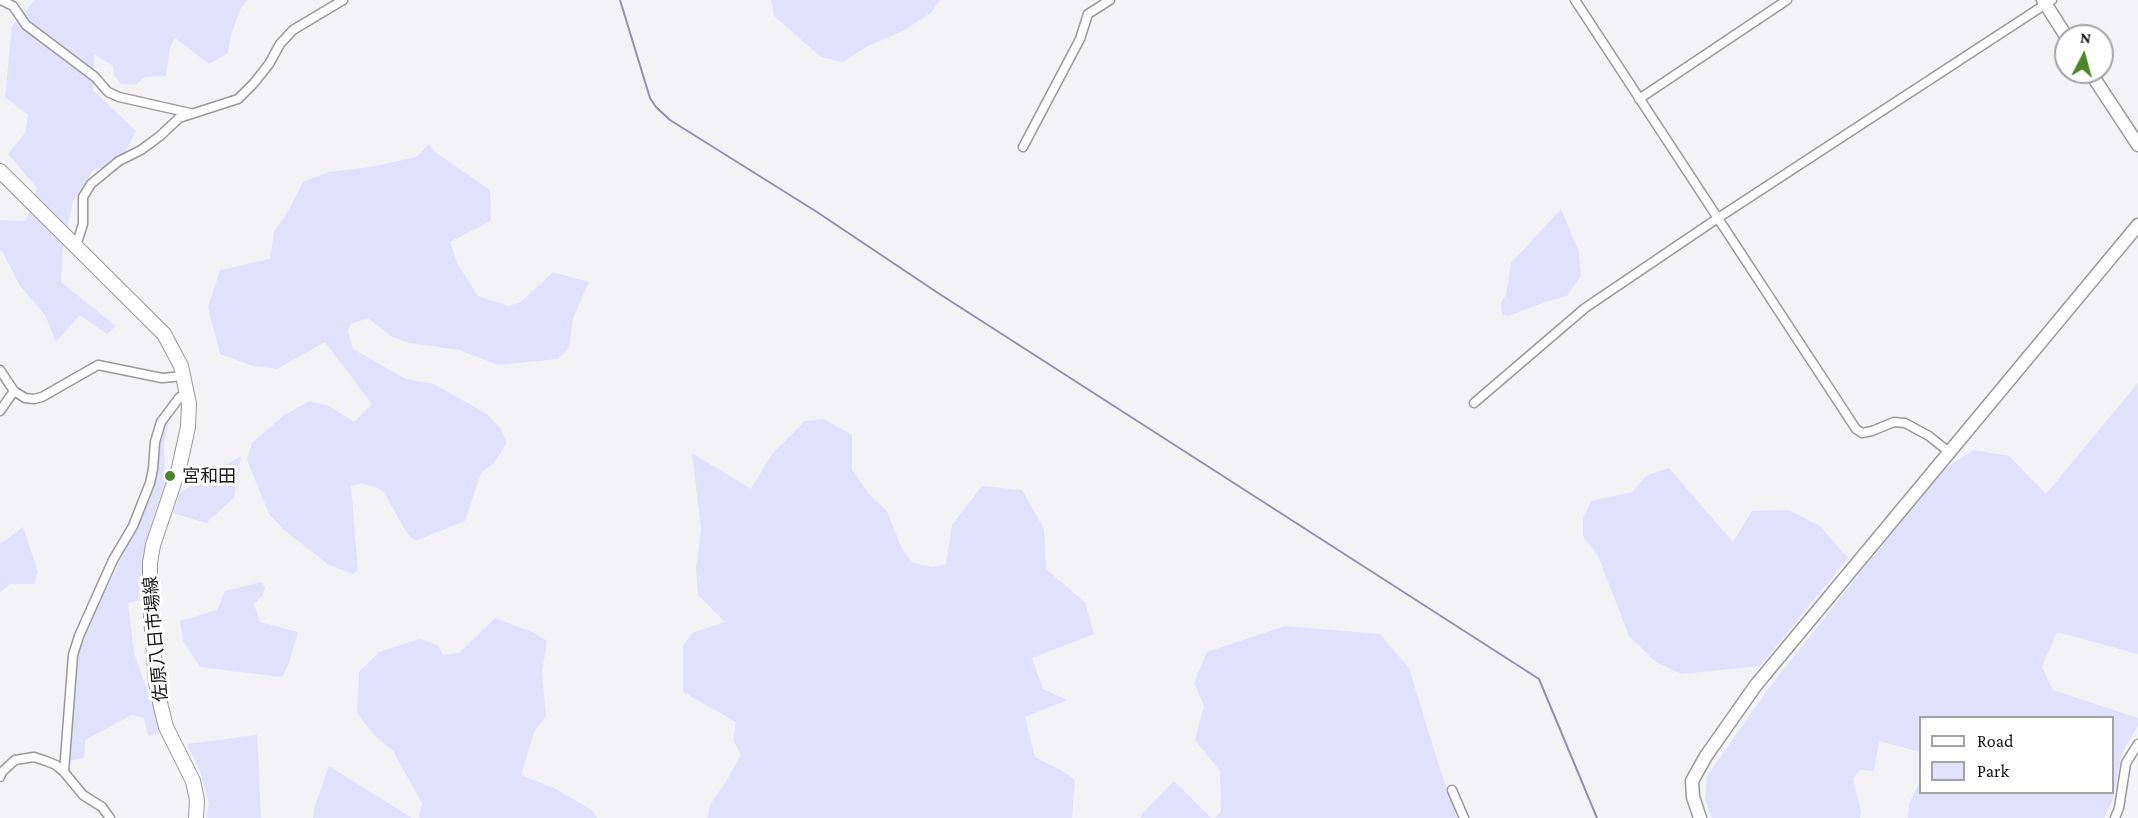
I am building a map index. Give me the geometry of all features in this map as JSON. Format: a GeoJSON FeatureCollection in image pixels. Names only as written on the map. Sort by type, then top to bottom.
{"type":"FeatureCollection","features":[{"type":"Feature","properties":{"kind":"main road","name":"佐原八日市場線"},"geometry":{"type":"LineString","coordinates":[[0,171],[164,334],[178,357],[184,376],[189,416],[187,436],[179,468],[153,545],[149,580],[159,699],[166,728],[193,781],[197,800],[196,818]]}},
{"type":"Feature","properties":{"kind":"street"},"geometry":{"type":"LineString","coordinates":[[1,0],[13,6],[26,25],[95,76],[108,92],[119,97],[191,113]]}},
{"type":"Feature","properties":{"kind":"street"},"geometry":{"type":"LineString","coordinates":[[76,246],[83,224],[83,197],[91,184],[119,161],[141,150],[160,136],[179,118],[238,99],[254,83],[269,64],[280,44],[293,30],[343,0]]}},
{"type":"Feature","properties":{"kind":"street"},"geometry":{"type":"LineString","coordinates":[[1023,147],[1080,39],[1088,14],[1110,0]]}},
{"type":"Feature","properties":{"kind":"street"},"geometry":{"type":"LineString","coordinates":[[1575,0],[1856,429],[1862,433],[1894,422],[1905,423],[1929,436],[1949,452]]}},
{"type":"Feature","properties":{"kind":"street"},"geometry":{"type":"LineString","coordinates":[[1639,99],[1787,0]]}},
{"type":"Feature","properties":{"kind":"street"},"geometry":{"type":"LineString","coordinates":[[1474,403],[1586,308],[2047,1],[2059,24]]}},
{"type":"Feature","properties":{"kind":"street"},"geometry":{"type":"LineString","coordinates":[[2098,84],[2138,145]]}},
{"type":"Feature","properties":{"kind":"street"},"geometry":{"type":"LineString","coordinates":[[1700,818],[1693,797],[1692,781],[1706,756],[1756,685],[2138,225]]}},
{"type":"Feature","properties":{"kind":"street"},"geometry":{"type":"LineString","coordinates":[[0,370],[14,391],[26,398],[34,399],[42,397],[98,365],[162,378],[184,376]]}},
{"type":"Feature","properties":{"kind":"street"},"geometry":{"type":"LineString","coordinates":[[0,411],[14,391]]}},
{"type":"Feature","properties":{"kind":"street"},"geometry":{"type":"LineString","coordinates":[[64,772],[73,655],[79,636],[113,560],[133,526],[150,483],[158,432],[162,422],[179,398],[187,392]]}},
{"type":"Feature","properties":{"kind":"street"},"geometry":{"type":"LineString","coordinates":[[2115,818],[2119,808],[2126,763],[2138,744]]}},
{"type":"Feature","properties":{"kind":"street"},"geometry":{"type":"LineString","coordinates":[[1,774],[15,760],[34,757],[56,765],[83,795],[102,807],[110,818]]}},
{"type":"Feature","properties":{"kind":"street"},"geometry":{"type":"LineString","coordinates":[[1452,790],[1464,818]]}},
{"type":"Feature","properties":{"kind":"green space"},"geometry":{"type":"Polygon","coordinates":[[[35,0],[248,0],[241,8],[231,35],[228,53],[209,64],[175,38],[170,47],[166,76],[145,77],[135,85],[121,84],[114,75],[113,66],[94,54],[93,90],[136,131],[118,166],[94,169],[73,201],[63,248],[61,282],[116,326],[107,334],[80,315],[56,342],[45,315],[20,286],[0,250],[0,220],[26,221],[37,188],[8,154],[25,133],[28,115],[5,97],[12,26],[35,0]]]}},
{"type":"Feature","properties":{"kind":"green space"},"geometry":{"type":"Polygon","coordinates":[[[771,0],[940,0],[931,13],[903,31],[866,47],[843,62],[821,57],[774,16],[771,0]]]}},
{"type":"Feature","properties":{"kind":"green space"},"geometry":{"type":"Polygon","coordinates":[[[429,144],[435,152],[490,190],[491,221],[450,242],[458,265],[478,296],[509,306],[521,302],[553,272],[589,282],[573,318],[569,348],[558,359],[498,365],[459,350],[409,343],[392,337],[368,318],[351,324],[348,330],[353,349],[406,379],[434,384],[487,414],[501,429],[507,443],[494,463],[481,473],[465,521],[415,541],[406,532],[384,492],[361,483],[351,486],[358,570],[353,574],[329,565],[284,530],[269,514],[247,460],[252,443],[284,415],[310,401],[329,406],[354,422],[372,404],[325,342],[277,369],[253,366],[220,354],[208,307],[220,270],[270,259],[274,232],[303,182],[329,172],[371,167],[416,157],[429,144]]]}},
{"type":"Feature","properties":{"kind":"green space"},"geometry":{"type":"Polygon","coordinates":[[[1561,209],[1579,252],[1581,276],[1567,296],[1509,316],[1502,315],[1501,302],[1506,295],[1511,263],[1561,209]]]}},
{"type":"Feature","properties":{"kind":"green space"},"geometry":{"type":"Polygon","coordinates":[[[2138,383],[2138,654],[2057,632],[2042,667],[2053,690],[2138,718],[2138,725],[2122,754],[2114,794],[2114,716],[1919,716],[1919,752],[1879,741],[1874,771],[1860,770],[1853,779],[1861,811],[1860,818],[1712,818],[1705,800],[1707,776],[1768,689],[1941,471],[1974,450],[2009,456],[2046,494],[2138,383]]]}},
{"type":"Feature","properties":{"kind":"green space"},"geometry":{"type":"Polygon","coordinates":[[[170,417],[164,444],[165,487],[157,505],[143,558],[141,600],[128,603],[134,653],[162,733],[148,736],[144,718],[132,715],[85,740],[84,758],[69,761],[77,658],[91,621],[135,529],[162,426],[170,417]]]}},
{"type":"Feature","properties":{"kind":"green space"},"geometry":{"type":"Polygon","coordinates":[[[824,419],[852,435],[852,470],[869,494],[887,511],[902,549],[913,563],[932,567],[946,564],[952,525],[982,486],[1022,490],[1044,529],[1046,569],[1085,602],[1094,634],[1032,658],[1043,689],[1067,700],[1025,717],[1035,757],[1075,780],[1072,818],[707,818],[711,803],[741,755],[733,740],[736,722],[683,692],[683,646],[692,633],[725,622],[698,595],[696,569],[701,529],[692,453],[751,489],[772,454],[805,421],[824,419]]]}},
{"type":"Feature","properties":{"kind":"green space"},"geometry":{"type":"Polygon","coordinates":[[[241,456],[234,498],[206,523],[173,513],[180,493],[241,456]]]}},
{"type":"Feature","properties":{"kind":"green space"},"geometry":{"type":"Polygon","coordinates":[[[1669,468],[1733,542],[1752,511],[1789,510],[1820,526],[1848,558],[1760,666],[1681,674],[1656,662],[1629,636],[1598,556],[1583,536],[1583,518],[1591,501],[1632,492],[1647,475],[1669,468]]]}},
{"type":"Feature","properties":{"kind":"green space"},"geometry":{"type":"Polygon","coordinates":[[[23,527],[38,572],[34,584],[10,584],[0,593],[0,544],[23,527]]]}},
{"type":"Feature","properties":{"kind":"green space"},"geometry":{"type":"Polygon","coordinates":[[[261,582],[265,587],[263,595],[254,604],[260,622],[298,632],[289,663],[282,677],[200,667],[183,641],[180,621],[217,610],[225,591],[261,582]]]}},
{"type":"Feature","properties":{"kind":"green space"},"geometry":{"type":"Polygon","coordinates":[[[495,618],[535,633],[547,641],[542,673],[546,716],[534,732],[521,775],[556,789],[593,811],[597,818],[419,818],[422,803],[393,751],[375,736],[357,713],[359,672],[379,652],[419,639],[438,645],[443,655],[459,653],[495,618]]]}},
{"type":"Feature","properties":{"kind":"green space"},"geometry":{"type":"Polygon","coordinates":[[[1285,626],[1380,634],[1409,668],[1457,818],[1215,818],[1221,811],[1220,771],[1195,740],[1204,706],[1194,683],[1207,652],[1285,626]]]}},
{"type":"Feature","properties":{"kind":"green space"},"geometry":{"type":"Polygon","coordinates":[[[257,735],[261,818],[206,818],[209,803],[200,771],[187,744],[257,735]]]}},
{"type":"Feature","properties":{"kind":"green space"},"geometry":{"type":"Polygon","coordinates":[[[329,766],[412,818],[313,818],[314,808],[329,766]]]}},
{"type":"Feature","properties":{"kind":"green space"},"geometry":{"type":"Polygon","coordinates":[[[1174,781],[1211,818],[1141,818],[1142,814],[1174,781]]]}},
{"type":"Feature","properties":{"kind":"green space"},"geometry":{"type":"Polygon","coordinates":[[[1919,783],[1919,794],[2114,794],[2104,818],[1908,818],[1909,804],[1919,783]]]}},
{"type":"Feature","properties":{"kind":"waterway"},"geometry":{"type":"LineString","coordinates":[[620,0],[650,98],[670,120],[817,212],[938,293],[1539,679],[1597,818]]}},
{"type":"Feature","properties":{"kind":"place","name":"宮和田"},"geometry":{"type":"Point","coordinates":[170,476]}}]}
